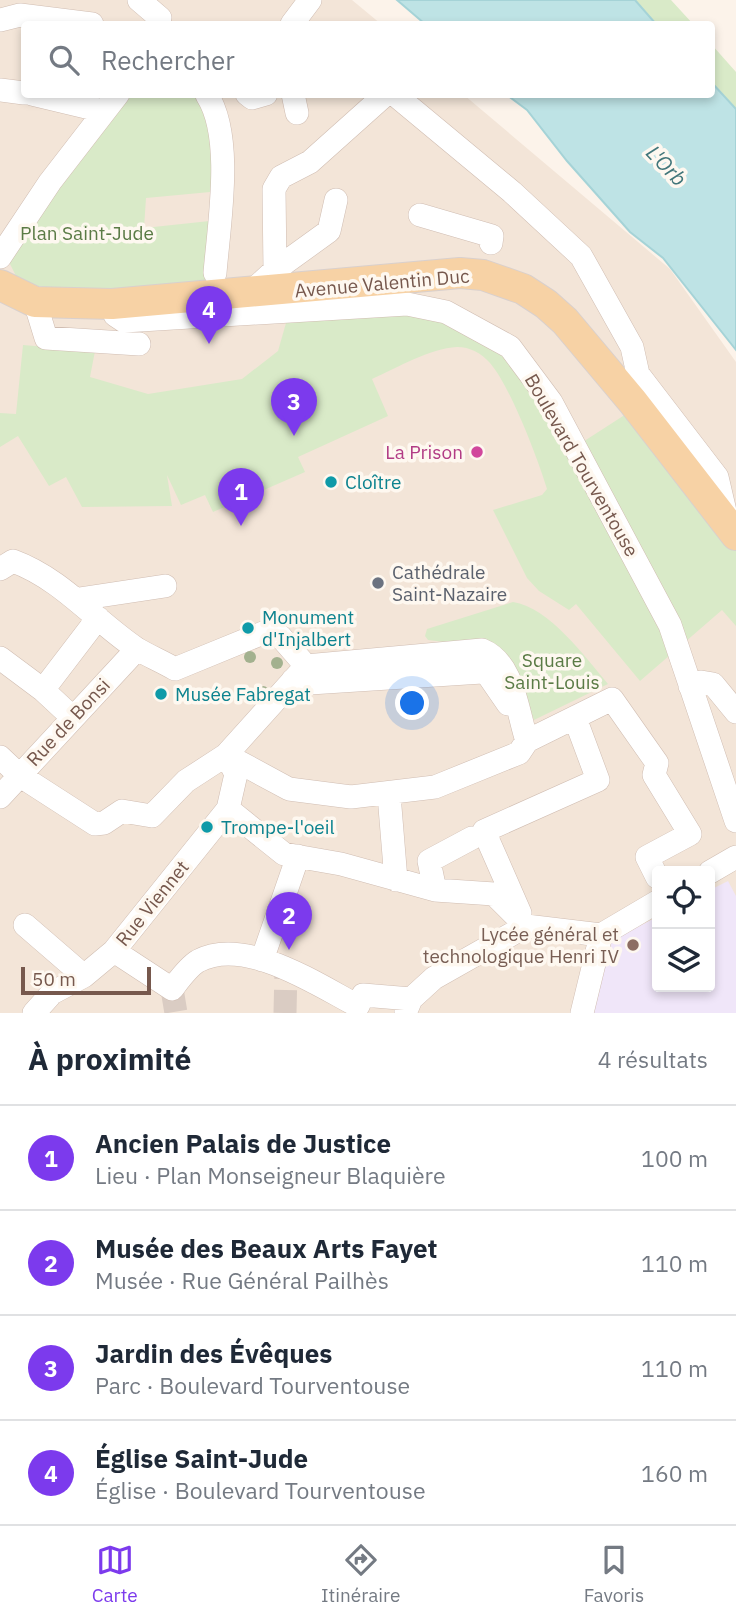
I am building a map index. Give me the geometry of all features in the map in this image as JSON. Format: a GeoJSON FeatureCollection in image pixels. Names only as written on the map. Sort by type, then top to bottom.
{"type":"FeatureCollection","features":[{"type":"Feature","properties":{"kind":"main road","name":"Avenue Valentin Duc"},"geometry":{"type":"LineString","coordinates":[[11,295],[111,304],[460,273],[487,261],[565,321],[633,402],[732,531]]}},
{"type":"Feature","properties":{"kind":"street"},"geometry":{"type":"LineString","coordinates":[[139,0],[161,14]]}},
{"type":"Feature","properties":{"kind":"street"},"geometry":{"type":"LineString","coordinates":[[294,21],[310,0]]}},
{"type":"Feature","properties":{"kind":"street"},"geometry":{"type":"LineString","coordinates":[[0,20],[20,15],[68,21]]}},
{"type":"Feature","properties":{"kind":"street"},"geometry":{"type":"LineString","coordinates":[[0,90],[21,93]]}},
{"type":"Feature","properties":{"kind":"street"},"geometry":{"type":"LineString","coordinates":[[67,98],[110,103]]}},
{"type":"Feature","properties":{"kind":"street"},"geometry":{"type":"LineString","coordinates":[[210,98],[219,123],[221,191],[215,272]]}},
{"type":"Feature","properties":{"kind":"street"},"geometry":{"type":"LineString","coordinates":[[275,270],[274,189],[281,177],[310,162],[382,98]]}},
{"type":"Feature","properties":{"kind":"street"},"geometry":{"type":"LineString","coordinates":[[399,98],[512,192],[581,256],[632,347],[638,374],[717,477],[732,531]]}},
{"type":"Feature","properties":{"kind":"street"},"geometry":{"type":"LineString","coordinates":[[0,257],[87,130],[110,103]]}},
{"type":"Feature","properties":{"kind":"street"},"geometry":{"type":"LineString","coordinates":[[250,293],[275,270],[330,231],[336,200]]}},
{"type":"Feature","properties":{"kind":"street"},"geometry":{"type":"LineString","coordinates":[[420,215],[492,236],[487,261]]}},
{"type":"Feature","properties":{"kind":"street"},"geometry":{"type":"LineString","coordinates":[[11,295],[46,338],[139,344]]}},
{"type":"Feature","properties":{"kind":"street","name":"Boulevard Tourventouse"},"geometry":{"type":"LineString","coordinates":[[111,304],[115,315],[124,321],[407,304],[446,312],[510,347],[551,402],[670,625],[736,821]]}},
{"type":"Feature","properties":{"kind":"street"},"geometry":{"type":"LineString","coordinates":[[0,569],[13,561],[25,565],[79,599],[137,649],[175,669],[263,633],[272,634],[287,643],[300,673]]}},
{"type":"Feature","properties":{"kind":"street"},"geometry":{"type":"LineString","coordinates":[[79,599],[165,586]]}},
{"type":"Feature","properties":{"kind":"street"},"geometry":{"type":"LineString","coordinates":[[43,690],[98,618]]}},
{"type":"Feature","properties":{"kind":"street","name":"Rue de Bonsi"},"geometry":{"type":"LineString","coordinates":[[0,797],[137,649]]}},
{"type":"Feature","properties":{"kind":"street"},"geometry":{"type":"LineString","coordinates":[[0,757],[19,775],[98,824],[122,811],[152,816],[186,781],[226,755],[300,673],[410,654],[482,650],[492,654],[504,668],[525,733],[519,753],[435,787],[389,795],[351,797],[289,789],[226,755]]}},
{"type":"Feature","properties":{"kind":"street"},"geometry":{"type":"LineString","coordinates":[[0,658],[43,690],[72,717]]}},
{"type":"Feature","properties":{"kind":"street"},"geometry":{"type":"LineString","coordinates":[[690,686],[701,682],[713,684],[736,712]]}},
{"type":"Feature","properties":{"kind":"street"},"geometry":{"type":"LineString","coordinates":[[525,733],[575,718],[612,699],[657,763],[654,775],[690,834],[647,857],[652,867]]}},
{"type":"Feature","properties":{"kind":"street"},"geometry":{"type":"LineString","coordinates":[[526,926],[484,831],[598,780],[575,718]]}},
{"type":"Feature","properties":{"kind":"street"},"geometry":{"type":"LineString","coordinates":[[226,755],[236,774],[228,809],[285,854],[435,890],[494,894],[526,926]]}},
{"type":"Feature","properties":{"kind":"street"},"geometry":{"type":"LineString","coordinates":[[389,795],[396,880]]}},
{"type":"Feature","properties":{"kind":"street","name":"Rue Viennet"},"geometry":{"type":"LineString","coordinates":[[34,1013],[51,993],[85,976],[114,951],[228,809]]}},
{"type":"Feature","properties":{"kind":"street"},"geometry":{"type":"LineString","coordinates":[[435,890],[429,861],[472,838]]}},
{"type":"Feature","properties":{"kind":"street"},"geometry":{"type":"LineString","coordinates":[[262,960],[298,856]]}},
{"type":"Feature","properties":{"kind":"street"},"geometry":{"type":"LineString","coordinates":[[715,869],[736,857]]}},
{"type":"Feature","properties":{"kind":"street"},"geometry":{"type":"LineString","coordinates":[[114,951],[172,989],[195,962],[218,954],[241,954],[286,969],[358,1006],[363,995],[408,1006],[434,978],[526,926],[601,935],[652,905]]}},
{"type":"Feature","properties":{"kind":"street"},"geometry":{"type":"LineString","coordinates":[[25,925],[85,976]]}},
{"type":"Feature","properties":{"kind":"street"},"geometry":{"type":"LineString","coordinates":[[582,1013],[601,935]]}},
{"type":"Feature","properties":{"kind":"shaded area"},"geometry":{"type":"Polygon","coordinates":[[[0,0],[352,0],[377,21],[21,21],[21,98],[468,98],[670,269],[736,362],[736,1013],[0,1013],[0,0]]]}},
{"type":"Feature","properties":{"kind":"shaded area","name":"Lycée général et technologique Henri IV"},"geometry":{"type":"Polygon","coordinates":[[[728,881],[736,896],[736,1013],[590,1013],[606,950],[613,940],[652,920],[652,992],[715,992],[715,888],[728,881]]]}},
{"type":"Feature","properties":{"kind":"green space"},"geometry":{"type":"Polygon","coordinates":[[[635,0],[671,0],[690,21],[653,21],[635,0]]]}},
{"type":"Feature","properties":{"kind":"green space"},"geometry":{"type":"Polygon","coordinates":[[[715,48],[736,72],[736,109],[715,86],[715,48]]]}},
{"type":"Feature","properties":{"kind":"green space","name":"Plan Saint-Jude"},"geometry":{"type":"Polygon","coordinates":[[[116,98],[207,98],[221,191],[146,198],[144,228],[219,220],[209,285],[112,292],[41,287],[18,280],[7,258],[116,98]]]}},
{"type":"Feature","properties":{"kind":"green space"},"geometry":{"type":"Polygon","coordinates":[[[407,304],[492,335],[575,447],[637,407],[736,535],[736,626],[722,610],[640,681],[576,604],[569,610],[539,591],[527,578],[493,510],[542,495],[547,489],[530,442],[498,374],[487,359],[466,348],[436,351],[372,379],[388,416],[298,457],[305,472],[213,512],[205,495],[181,505],[167,475],[172,506],[82,507],[66,477],[49,486],[18,436],[0,447],[0,413],[16,414],[23,345],[95,351],[90,377],[148,394],[242,379],[278,351],[290,309],[407,304]]]}},
{"type":"Feature","properties":{"kind":"green space","name":"Square Saint-Louis"},"geometry":{"type":"Polygon","coordinates":[[[513,602],[527,606],[553,623],[608,684],[534,720],[516,670],[494,648],[428,640],[425,636],[427,629],[513,602]]]}},
{"type":"Feature","properties":{"kind":"water"},"geometry":{"type":"Polygon","coordinates":[[[397,0],[635,0],[653,21],[422,21],[397,0]]]}},
{"type":"Feature","properties":{"kind":"water","name":"L'Orb"},"geometry":{"type":"Polygon","coordinates":[[[715,86],[736,109],[736,350],[663,258],[630,232],[567,161],[527,110],[511,98],[715,98],[715,86]]]}},
{"type":"Feature","properties":{"kind":"tunnel"},"geometry":{"type":"LineString","coordinates":[[285,1013],[286,969]]}},
{"type":"Feature","properties":{"kind":"tunnel"},"geometry":{"type":"LineString","coordinates":[[172,989],[176,1013]]}},
{"type":"Feature","properties":{"kind":"place","name":"Église Saint-Jude"},"geometry":{"type":"Point","coordinates":[209,344]}},
{"type":"Feature","properties":{"kind":"place","name":"Jardin des Évêques"},"geometry":{"type":"Point","coordinates":[294,436]}},
{"type":"Feature","properties":{"kind":"place","name":"La Prison"},"geometry":{"type":"Point","coordinates":[477,452]}},
{"type":"Feature","properties":{"kind":"place","name":"Cloître"},"geometry":{"type":"Point","coordinates":[331,482]}},
{"type":"Feature","properties":{"kind":"place","name":"Ancien Palais de Justice"},"geometry":{"type":"Point","coordinates":[241,526]}},
{"type":"Feature","properties":{"kind":"place","name":"Cathédrale Saint-Nazaire"},"geometry":{"type":"Point","coordinates":[378,583]}},
{"type":"Feature","properties":{"kind":"place","name":"Monument d'Injalbert"},"geometry":{"type":"Point","coordinates":[248,628]}},
{"type":"Feature","properties":{"kind":"place","name":"Musée Fabregat"},"geometry":{"type":"Point","coordinates":[161,694]}},
{"type":"Feature","properties":{"kind":"place","name":"Trompe-l'oeil"},"geometry":{"type":"Point","coordinates":[207,827]}},
{"type":"Feature","properties":{"kind":"place","name":"Lycée général et technologique Henri IV"},"geometry":{"type":"Point","coordinates":[633,945]}},
{"type":"Feature","properties":{"kind":"place","name":"Musée des Beaux Arts Fayet"},"geometry":{"type":"Point","coordinates":[289,950]}}]}
